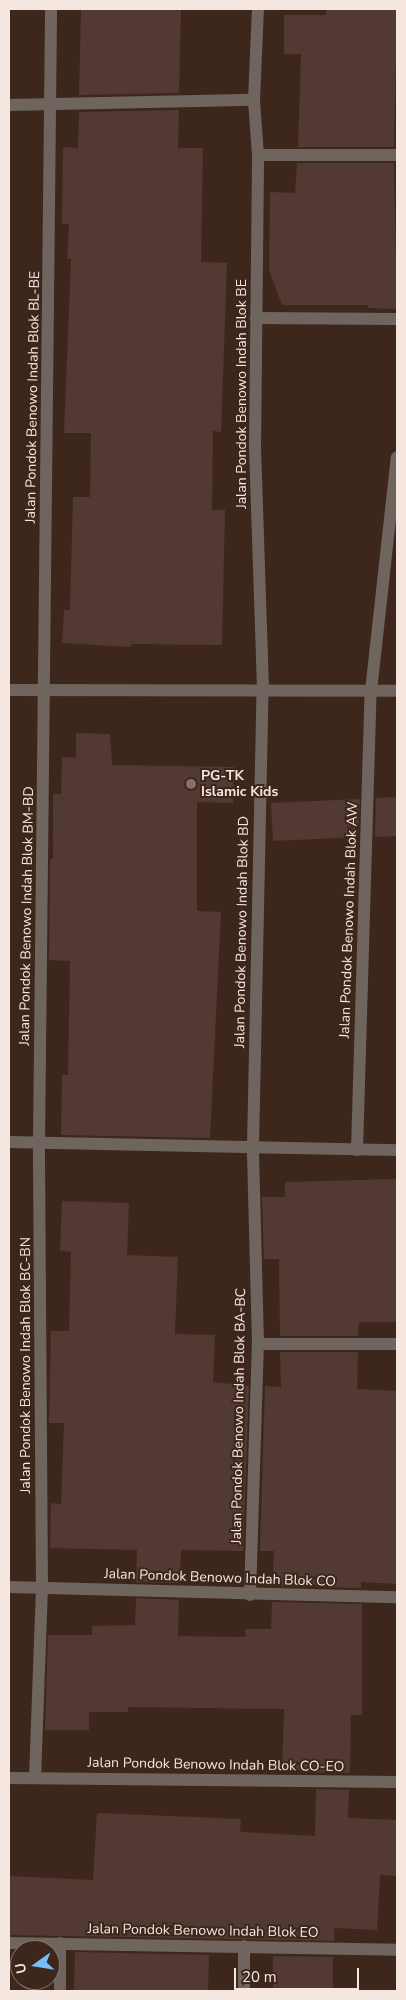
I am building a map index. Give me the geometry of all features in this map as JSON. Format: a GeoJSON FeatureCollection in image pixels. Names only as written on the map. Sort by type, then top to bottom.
{"type":"FeatureCollection","features":[{"type":"Feature","properties":{"kind":"street","name":"Jalan Pondok Benowo Indah Blok BL-BE"},"geometry":{"type":"LineString","coordinates":[[45,690],[52,105],[51,9]]}},
{"type":"Feature","properties":{"kind":"street","name":"Jalan Pondok Benowo Indah Blok BE"},"geometry":{"type":"LineString","coordinates":[[258,9],[254,100],[258,155],[255,449],[263,688]]}},
{"type":"Feature","properties":{"kind":"street"},"geometry":{"type":"LineString","coordinates":[[9,104],[52,105],[254,100]]}},
{"type":"Feature","properties":{"kind":"street"},"geometry":{"type":"LineString","coordinates":[[258,155],[397,155]]}},
{"type":"Feature","properties":{"kind":"street"},"geometry":{"type":"LineString","coordinates":[[256,318],[397,319]]}},
{"type":"Feature","properties":{"kind":"street","name":"Jalan Pondok Benowo Indah Blok AW"},"geometry":{"type":"LineString","coordinates":[[357,1150],[371,691],[397,457]]}},
{"type":"Feature","properties":{"kind":"street"},"geometry":{"type":"LineString","coordinates":[[9,690],[263,688],[397,691]]}},
{"type":"Feature","properties":{"kind":"street","name":"Jalan Pondok Benowo Indah Blok BD"},"geometry":{"type":"LineString","coordinates":[[253,1147],[263,688]]}},
{"type":"Feature","properties":{"kind":"street","name":"Jalan Pondok Benowo Indah Blok BM-BD"},"geometry":{"type":"LineString","coordinates":[[39,1143],[45,690]]}},
{"type":"Feature","properties":{"kind":"street"},"geometry":{"type":"LineString","coordinates":[[9,1142],[397,1150]]}},
{"type":"Feature","properties":{"kind":"street","name":"Jalan Pondok Benowo Indah Blok BC-BN"},"geometry":{"type":"LineString","coordinates":[[35,1778],[42,1588],[39,1143]]}},
{"type":"Feature","properties":{"kind":"street","name":"Jalan Pondok Benowo Indah Blok BA-BC"},"geometry":{"type":"LineString","coordinates":[[250,1595],[258,1344],[253,1147]]}},
{"type":"Feature","properties":{"kind":"street"},"geometry":{"type":"LineString","coordinates":[[258,1344],[397,1344]]}},
{"type":"Feature","properties":{"kind":"street","name":"Jalan Pondok Benowo Indah Blok CO"},"geometry":{"type":"LineString","coordinates":[[9,1587],[250,1595],[397,1597]]}},
{"type":"Feature","properties":{"kind":"street","name":"Jalan Pondok Benowo Indah Blok CO-EO"},"geometry":{"type":"LineString","coordinates":[[9,1778],[397,1782]]}},
{"type":"Feature","properties":{"kind":"street","name":"Jalan Pondok Benowo Indah Blok EO"},"geometry":{"type":"LineString","coordinates":[[60,1942],[397,1950]]}},
{"type":"Feature","properties":{"kind":"street"},"geometry":{"type":"LineString","coordinates":[[244,1946],[244,1991]]}},
{"type":"Feature","properties":{"kind":"building"},"geometry":{"type":"Polygon","coordinates":[[[81,9],[181,9],[179,93],[79,95],[81,9]]]}},
{"type":"Feature","properties":{"kind":"building"},"geometry":{"type":"Polygon","coordinates":[[[326,9],[397,9],[394,147],[298,147],[301,54],[284,54],[284,15],[326,15],[326,9]]]}},
{"type":"Feature","properties":{"kind":"building"},"geometry":{"type":"Polygon","coordinates":[[[179,110],[178,148],[203,148],[201,262],[227,263],[221,432],[213,431],[212,510],[225,510],[222,645],[131,644],[131,647],[62,643],[64,610],[70,610],[73,497],[90,497],[91,433],[64,433],[71,259],[67,259],[69,224],[62,224],[63,147],[78,148],[79,112],[179,110]]]}},
{"type":"Feature","properties":{"kind":"building"},"geometry":{"type":"Polygon","coordinates":[[[297,163],[394,163],[397,309],[368,308],[368,305],[282,305],[269,270],[270,192],[295,193],[297,163]]]}},
{"type":"Feature","properties":{"kind":"building"},"geometry":{"type":"Polygon","coordinates":[[[76,733],[110,734],[112,765],[234,767],[233,803],[197,802],[197,911],[221,912],[210,1138],[61,1135],[62,1075],[68,1075],[70,961],[49,960],[50,859],[53,859],[53,794],[61,794],[62,757],[76,758],[76,733]]]}},
{"type":"Feature","properties":{"kind":"building"},"geometry":{"type":"Polygon","coordinates":[[[397,797],[397,836],[375,837],[376,798],[397,797]]]}},
{"type":"Feature","properties":{"kind":"building"},"geometry":{"type":"Polygon","coordinates":[[[360,799],[358,837],[273,841],[271,803],[360,799]]]}},
{"type":"Feature","properties":{"kind":"building"},"geometry":{"type":"Polygon","coordinates":[[[397,1179],[397,1322],[359,1322],[358,1336],[280,1336],[279,1259],[264,1259],[262,1197],[285,1197],[285,1182],[397,1179]]]}},
{"type":"Feature","properties":{"kind":"building"},"geometry":{"type":"Polygon","coordinates":[[[62,1201],[129,1203],[127,1255],[178,1257],[175,1334],[215,1335],[213,1382],[249,1386],[243,1551],[181,1550],[180,1583],[136,1582],[137,1550],[50,1548],[51,1503],[61,1504],[64,1423],[49,1423],[51,1331],[69,1331],[71,1252],[60,1251],[62,1201]]]}},
{"type":"Feature","properties":{"kind":"building"},"geometry":{"type":"Polygon","coordinates":[[[280,1352],[358,1352],[357,1389],[397,1391],[397,1584],[361,1582],[361,1588],[272,1586],[274,1551],[260,1551],[265,1386],[281,1387],[280,1352]]]}},
{"type":"Feature","properties":{"kind":"building"},"geometry":{"type":"Polygon","coordinates":[[[136,1598],[179,1600],[178,1636],[246,1637],[245,1629],[271,1629],[272,1602],[362,1604],[362,1715],[351,1715],[350,1773],[282,1772],[284,1709],[128,1707],[128,1712],[89,1712],[89,1730],[45,1730],[48,1635],[92,1635],[92,1626],[135,1625],[136,1598]]]}},
{"type":"Feature","properties":{"kind":"building"},"geometry":{"type":"Polygon","coordinates":[[[316,1789],[349,1790],[348,1818],[397,1820],[397,1876],[380,1875],[377,1930],[334,1928],[334,1941],[9,1935],[9,1876],[93,1880],[97,1813],[241,1819],[240,1832],[315,1836],[316,1789]]]}},
{"type":"Feature","properties":{"kind":"building"},"geometry":{"type":"Polygon","coordinates":[[[75,1952],[209,1955],[208,1991],[74,1991],[75,1952]]]}},
{"type":"Feature","properties":{"kind":"building"},"geometry":{"type":"Polygon","coordinates":[[[273,1956],[333,1957],[333,1991],[273,1991],[273,1956]]]}},
{"type":"Feature","properties":{"kind":"place","name":"PG-TK Islamic Kids"},"geometry":{"type":"Point","coordinates":[191,784]}}]}
